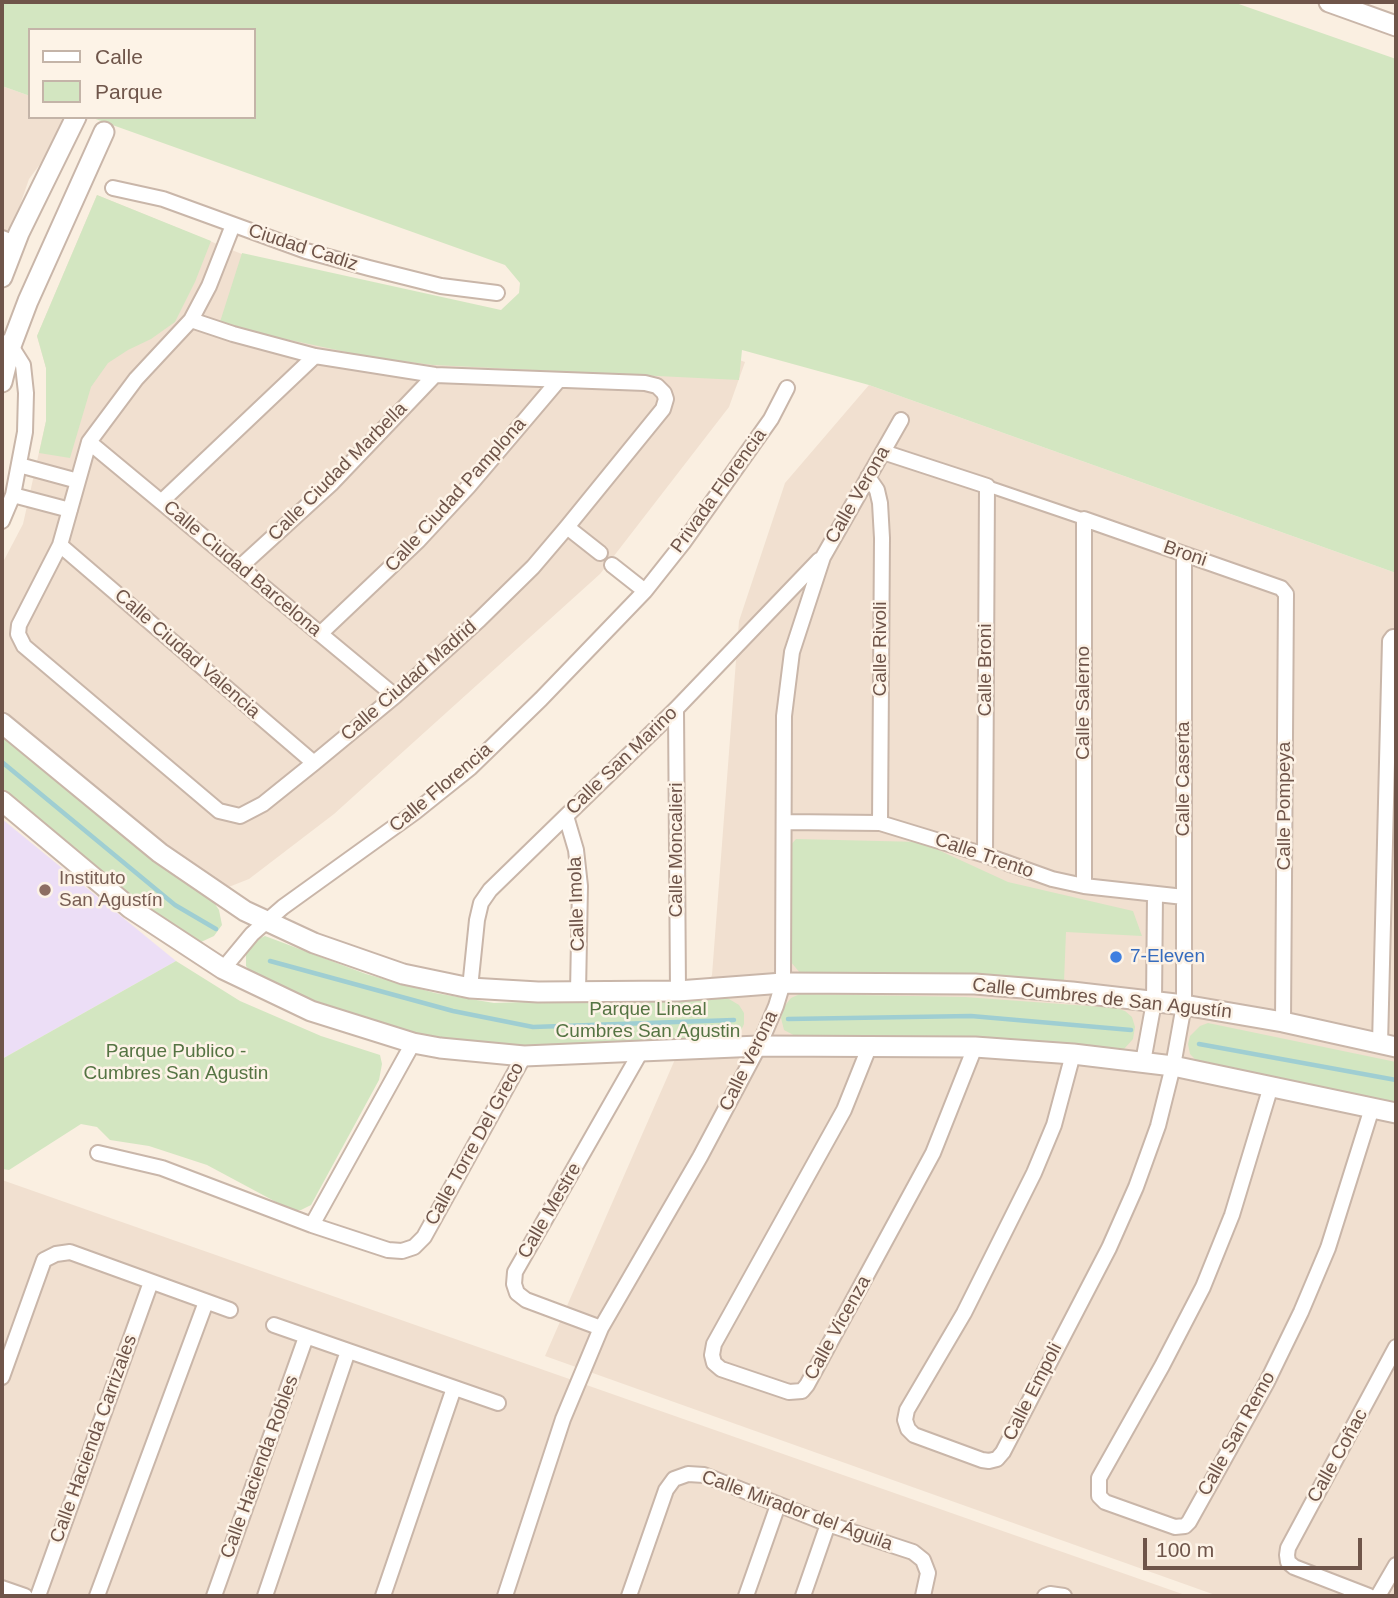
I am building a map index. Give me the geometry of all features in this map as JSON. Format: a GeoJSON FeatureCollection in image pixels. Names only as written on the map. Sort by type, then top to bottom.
{"type":"FeatureCollection","features":[{"type":"Feature","properties":{"kind":"street"},"geometry":{"type":"LineString","coordinates":[[1329,2],[1396,26]]}},
{"type":"Feature","properties":{"kind":"street"},"geometry":{"type":"LineString","coordinates":[[3,268],[9,240],[48,174],[75,119]]}},
{"type":"Feature","properties":{"kind":"street"},"geometry":{"type":"LineString","coordinates":[[2,382],[6,344],[104,132]]}},
{"type":"Feature","properties":{"kind":"street"},"geometry":{"type":"LineString","coordinates":[[48,174],[78,187]]}},
{"type":"Feature","properties":{"kind":"street","name":"Ciudad Cadiz"},"geometry":{"type":"LineString","coordinates":[[113,188],[163,199],[306,251],[441,286],[496,293]]}},
{"type":"Feature","properties":{"kind":"street","name":"Calle Ciudad Madrid"},"geometry":{"type":"LineString","coordinates":[[191,320],[315,356],[435,375],[645,383],[657,386],[666,399],[663,409],[567,527],[533,567],[479,620],[395,696],[314,763],[249,813],[240,816],[219,811],[24,646],[18,634],[19,625],[60,545],[89,442],[135,379],[191,320],[209,286],[233,225]]}},
{"type":"Feature","properties":{"kind":"street"},"geometry":{"type":"LineString","coordinates":[[2,521],[13,495],[19,465],[25,432],[26,393],[23,365],[6,344]]}},
{"type":"Feature","properties":{"kind":"street"},"geometry":{"type":"LineString","coordinates":[[161,502],[315,356]]}},
{"type":"Feature","properties":{"kind":"street","name":"Calle Ciudad Marbella"},"geometry":{"type":"LineString","coordinates":[[240,567],[332,483],[435,375]]}},
{"type":"Feature","properties":{"kind":"street","name":"Calle Ciudad Pamplona"},"geometry":{"type":"LineString","coordinates":[[320,634],[418,541],[558,381]]}},
{"type":"Feature","properties":{"kind":"street","name":"Privada Florencia"},"geometry":{"type":"LineString","coordinates":[[645,591],[683,543],[771,419],[787,388]]}},
{"type":"Feature","properties":{"kind":"street","name":"Calle Verona"},"geometry":{"type":"LineString","coordinates":[[505,1596],[563,1419],[601,1328],[680,1194],[759,1046],[783,984],[784,716],[792,652],[823,557],[901,421]]}},
{"type":"Feature","properties":{"kind":"street","name":"Calle Ciudad Barcelona"},"geometry":{"type":"LineString","coordinates":[[89,442],[395,696]]}},
{"type":"Feature","properties":{"kind":"street"},"geometry":{"type":"LineString","coordinates":[[883,452],[1084,519]]}},
{"type":"Feature","properties":{"kind":"street"},"geometry":{"type":"LineString","coordinates":[[19,465],[78,481]]}},
{"type":"Feature","properties":{"kind":"street","name":"Calle Rivoli"},"geometry":{"type":"LineString","coordinates":[[868,478],[877,490],[880,502],[882,538],[880,824]]}},
{"type":"Feature","properties":{"kind":"street","name":"Calle Broni"},"geometry":{"type":"LineString","coordinates":[[985,855],[987,486]]}},
{"type":"Feature","properties":{"kind":"street"},"geometry":{"type":"LineString","coordinates":[[13,495],[70,510]]}},
{"type":"Feature","properties":{"kind":"street","name":"Broni"},"geometry":{"type":"LineString","coordinates":[[1084,519],[1284,591]]}},
{"type":"Feature","properties":{"kind":"street","name":"Calle Salerno"},"geometry":{"type":"LineString","coordinates":[[1084,519],[1084,886]]}},
{"type":"Feature","properties":{"kind":"street"},"geometry":{"type":"LineString","coordinates":[[567,527],[600,553]]}},
{"type":"Feature","properties":{"kind":"street","name":"Calle Ciudad Valencia"},"geometry":{"type":"LineString","coordinates":[[60,545],[314,763]]}},
{"type":"Feature","properties":{"kind":"street","name":"Calle Caserta"},"geometry":{"type":"LineString","coordinates":[[1184,554],[1184,1005]]}},
{"type":"Feature","properties":{"kind":"street","name":"Calle San Marino"},"geometry":{"type":"LineString","coordinates":[[470,988],[481,903],[506,873],[676,709],[823,557]]}},
{"type":"Feature","properties":{"kind":"street"},"geometry":{"type":"LineString","coordinates":[[612,565],[645,591]]}},
{"type":"Feature","properties":{"kind":"street","name":"Calle Florencia"},"geometry":{"type":"LineString","coordinates":[[223,968],[252,934],[283,907],[415,812],[470,768],[645,591]]}},
{"type":"Feature","properties":{"kind":"street","name":"Calle Pompeya"},"geometry":{"type":"LineString","coordinates":[[1283,1022],[1284,591]]}},
{"type":"Feature","properties":{"kind":"street"},"geometry":{"type":"LineString","coordinates":[[1388,1046],[1390,640],[1393,636],[1396,637]]}},
{"type":"Feature","properties":{"kind":"street","name":"Calle Moncalieri"},"geometry":{"type":"LineString","coordinates":[[676,709],[678,991]]}},
{"type":"Feature","properties":{"kind":"street","name":"Calle Cumbres de San Agustín"},"geometry":{"type":"LineString","coordinates":[[2,723],[160,853],[221,896],[266,922],[314,943],[403,974],[470,988],[578,992],[678,991],[783,984],[975,984],[1184,1005],[1283,1022],[1388,1046]]}},
{"type":"Feature","properties":{"kind":"street"},"geometry":{"type":"LineString","coordinates":[[2,801],[130,908],[223,968],[311,1011],[413,1043],[524,1056],[759,1046],[975,1047],[1073,1054],[1173,1066],[1396,1113]]}},
{"type":"Feature","properties":{"kind":"street","name":"Calle Imola"},"geometry":{"type":"LineString","coordinates":[[566,816],[576,850],[580,886],[578,992]]}},
{"type":"Feature","properties":{"kind":"street","name":"Calle Trento"},"geometry":{"type":"LineString","coordinates":[[785,822],[880,824],[985,855],[1052,879],[1084,886],[1184,897]]}},
{"type":"Feature","properties":{"kind":"street"},"geometry":{"type":"LineString","coordinates":[[1143,1062],[1154,1002],[1155,894]]}},
{"type":"Feature","properties":{"kind":"street","name":"Calle Empoli"},"geometry":{"type":"LineString","coordinates":[[1073,1054],[1054,1125],[1034,1173],[964,1313],[907,1410],[905,1420],[908,1429],[914,1434],[982,1460],[997,1459],[1003,1452],[1109,1248],[1136,1187],[1158,1126],[1184,1005]]}},
{"type":"Feature","properties":{"kind":"street"},"geometry":{"type":"LineString","coordinates":[[312,1225],[413,1043]]}},
{"type":"Feature","properties":{"kind":"street","name":"Calle Vicenza"},"geometry":{"type":"LineString","coordinates":[[870,1045],[844,1110],[714,1344],[714,1363],[721,1369],[789,1392],[802,1391],[807,1385],[933,1153],[975,1047]]}},
{"type":"Feature","properties":{"kind":"street","name":"Calle Mestre"},"geometry":{"type":"LineString","coordinates":[[601,1328],[526,1300],[517,1293],[514,1284],[515,1272],[640,1053]]}},
{"type":"Feature","properties":{"kind":"street","name":"Calle Torre Del Greco"},"geometry":{"type":"LineString","coordinates":[[98,1153],[162,1167],[312,1225],[388,1250],[402,1251],[414,1247],[424,1237],[524,1056]]}},
{"type":"Feature","properties":{"kind":"street","name":"Calle San Remo"},"geometry":{"type":"LineString","coordinates":[[1271,1086],[1232,1215],[1203,1287],[1099,1478],[1099,1496],[1105,1502],[1175,1527],[1185,1527],[1189,1522],[1301,1312],[1328,1248],[1372,1108]]}},
{"type":"Feature","properties":{"kind":"street"},"geometry":{"type":"LineString","coordinates":[[2,1377],[44,1260],[56,1254],[70,1252],[230,1310]]}},
{"type":"Feature","properties":{"kind":"street","name":"Calle Hacienda Carrizales"},"geometry":{"type":"LineString","coordinates":[[38,1596],[151,1282]]}},
{"type":"Feature","properties":{"kind":"street"},"geometry":{"type":"LineString","coordinates":[[97,1596],[206,1302]]}},
{"type":"Feature","properties":{"kind":"street"},"geometry":{"type":"LineString","coordinates":[[274,1325],[498,1403]]}},
{"type":"Feature","properties":{"kind":"street","name":"Calle Hacienda Robles"},"geometry":{"type":"LineString","coordinates":[[214,1596],[306,1337]]}},
{"type":"Feature","properties":{"kind":"street","name":"Calle Coñac"},"geometry":{"type":"LineString","coordinates":[[1369,1596],[1294,1567],[1288,1562],[1287,1555],[1288,1548],[1396,1347]]}},
{"type":"Feature","properties":{"kind":"street"},"geometry":{"type":"LineString","coordinates":[[265,1596],[348,1351]]}},
{"type":"Feature","properties":{"kind":"street"},"geometry":{"type":"LineString","coordinates":[[383,1596],[454,1388]]}},
{"type":"Feature","properties":{"kind":"street","name":"Calle Mirador del Águila"},"geometry":{"type":"LineString","coordinates":[[629,1596],[666,1490],[674,1479],[688,1474],[704,1475],[828,1524],[914,1552],[923,1560],[928,1573],[923,1596]]}},
{"type":"Feature","properties":{"kind":"street"},"geometry":{"type":"LineString","coordinates":[[746,1596],[778,1505]]}},
{"type":"Feature","properties":{"kind":"street"},"geometry":{"type":"LineString","coordinates":[[803,1596],[828,1524]]}},
{"type":"Feature","properties":{"kind":"street"},"geometry":{"type":"LineString","coordinates":[[1378,1596],[1396,1565]]}},
{"type":"Feature","properties":{"kind":"street"},"geometry":{"type":"LineString","coordinates":[[2,1588],[25,1596]]}},
{"type":"Feature","properties":{"kind":"street"},"geometry":{"type":"LineString","coordinates":[[1045,1596],[1064,1596]]}},
{"type":"Feature","properties":{"kind":"shaded area"},"geometry":{"type":"Polygon","coordinates":[[[2,86],[28,95],[28,119],[67,119],[53,147],[29,179],[2,244],[2,86]]]}},
{"type":"Feature","properties":{"kind":"shaded area"},"geometry":{"type":"Polygon","coordinates":[[[97,195],[249,257],[495,323],[537,289],[745,362],[729,407],[600,574],[334,814],[249,879],[216,892],[2,711],[2,564],[23,524],[46,421],[46,368],[37,336],[97,195]]]}},
{"type":"Feature","properties":{"kind":"shaded area"},"geometry":{"type":"Polygon","coordinates":[[[869,385],[1396,573],[1396,1596],[1218,1596],[545,1356],[712,975],[739,621],[785,483],[869,385]]]}},
{"type":"Feature","properties":{"kind":"shaded area","name":"Instituto San Agustín"},"geometry":{"type":"Polygon","coordinates":[[[2,819],[176,961],[2,1059],[2,819]]]}},
{"type":"Feature","properties":{"kind":"shaded area"},"geometry":{"type":"Polygon","coordinates":[[[2,1180],[1188,1596],[2,1596],[2,1180]]]}},
{"type":"Feature","properties":{"kind":"green space"},"geometry":{"type":"Polygon","coordinates":[[[2,2],[1233,2],[1396,59],[1396,573],[869,385],[742,350],[739,380],[433,365],[370,357],[219,325],[242,253],[501,310],[519,293],[520,283],[505,265],[96,119],[256,119],[256,28],[28,28],[28,95],[2,86],[2,2]]]}},
{"type":"Feature","properties":{"kind":"green space"},"geometry":{"type":"Polygon","coordinates":[[[97,195],[211,241],[175,322],[108,363],[91,387],[70,458],[39,453],[46,421],[46,368],[37,336],[97,195]]]}},
{"type":"Feature","properties":{"kind":"green space"},"geometry":{"type":"Polygon","coordinates":[[[2,735],[139,846],[213,901],[219,910],[222,925],[214,936],[201,942],[144,906],[2,788],[2,735]]]}},
{"type":"Feature","properties":{"kind":"green space"},"geometry":{"type":"Polygon","coordinates":[[[796,839],[921,842],[1008,882],[1133,911],[1142,936],[1066,932],[1064,982],[801,974],[790,961],[789,847],[796,839]]]}},
{"type":"Feature","properties":{"kind":"green space","name":"Parque Lineal Cumbres San Agustin"},"geometry":{"type":"Polygon","coordinates":[[[265,936],[366,974],[435,993],[494,1003],[724,996],[739,1005],[744,1013],[744,1024],[739,1035],[732,1041],[532,1047],[480,1044],[407,1032],[339,1013],[254,976],[246,966],[246,954],[252,942],[265,936]]]}},
{"type":"Feature","properties":{"kind":"green space","name":"Parque Publico - Cumbres San Agustin"},"geometry":{"type":"Polygon","coordinates":[[[176,961],[240,1001],[321,1036],[380,1055],[382,1064],[379,1080],[311,1205],[301,1210],[291,1210],[207,1165],[149,1146],[110,1140],[97,1127],[81,1124],[9,1170],[2,1169],[2,1059],[176,961]]]}},
{"type":"Feature","properties":{"kind":"green space","name":"Parque Lineal Cumbres San Agustin"},"geometry":{"type":"Polygon","coordinates":[[[800,994],[965,997],[1116,1008],[1132,1017],[1135,1027],[1133,1039],[1124,1049],[1117,1050],[1034,1041],[939,1037],[801,1039],[784,1030],[781,1018],[783,1008],[791,998],[800,994]]]}},
{"type":"Feature","properties":{"kind":"green space"},"geometry":{"type":"Polygon","coordinates":[[[1208,1023],[1396,1062],[1396,1104],[1197,1061],[1190,1054],[1190,1036],[1200,1026],[1208,1023]]]}},
{"type":"Feature","properties":{"kind":"waterway"},"geometry":{"type":"LineString","coordinates":[[2,762],[175,905],[216,929]]}},
{"type":"Feature","properties":{"kind":"waterway"},"geometry":{"type":"LineString","coordinates":[[270,961],[453,1011],[533,1027],[734,1020]]}},
{"type":"Feature","properties":{"kind":"waterway"},"geometry":{"type":"LineString","coordinates":[[788,1019],[971,1016],[1131,1030]]}},
{"type":"Feature","properties":{"kind":"waterway"},"geometry":{"type":"LineString","coordinates":[[1199,1044],[1396,1080]]}},
{"type":"Feature","properties":{"kind":"place","name":"Instituto San Agustín"},"geometry":{"type":"Point","coordinates":[45,890]}},
{"type":"Feature","properties":{"kind":"place","name":"7-Eleven"},"geometry":{"type":"Point","coordinates":[1116,957]}}]}
